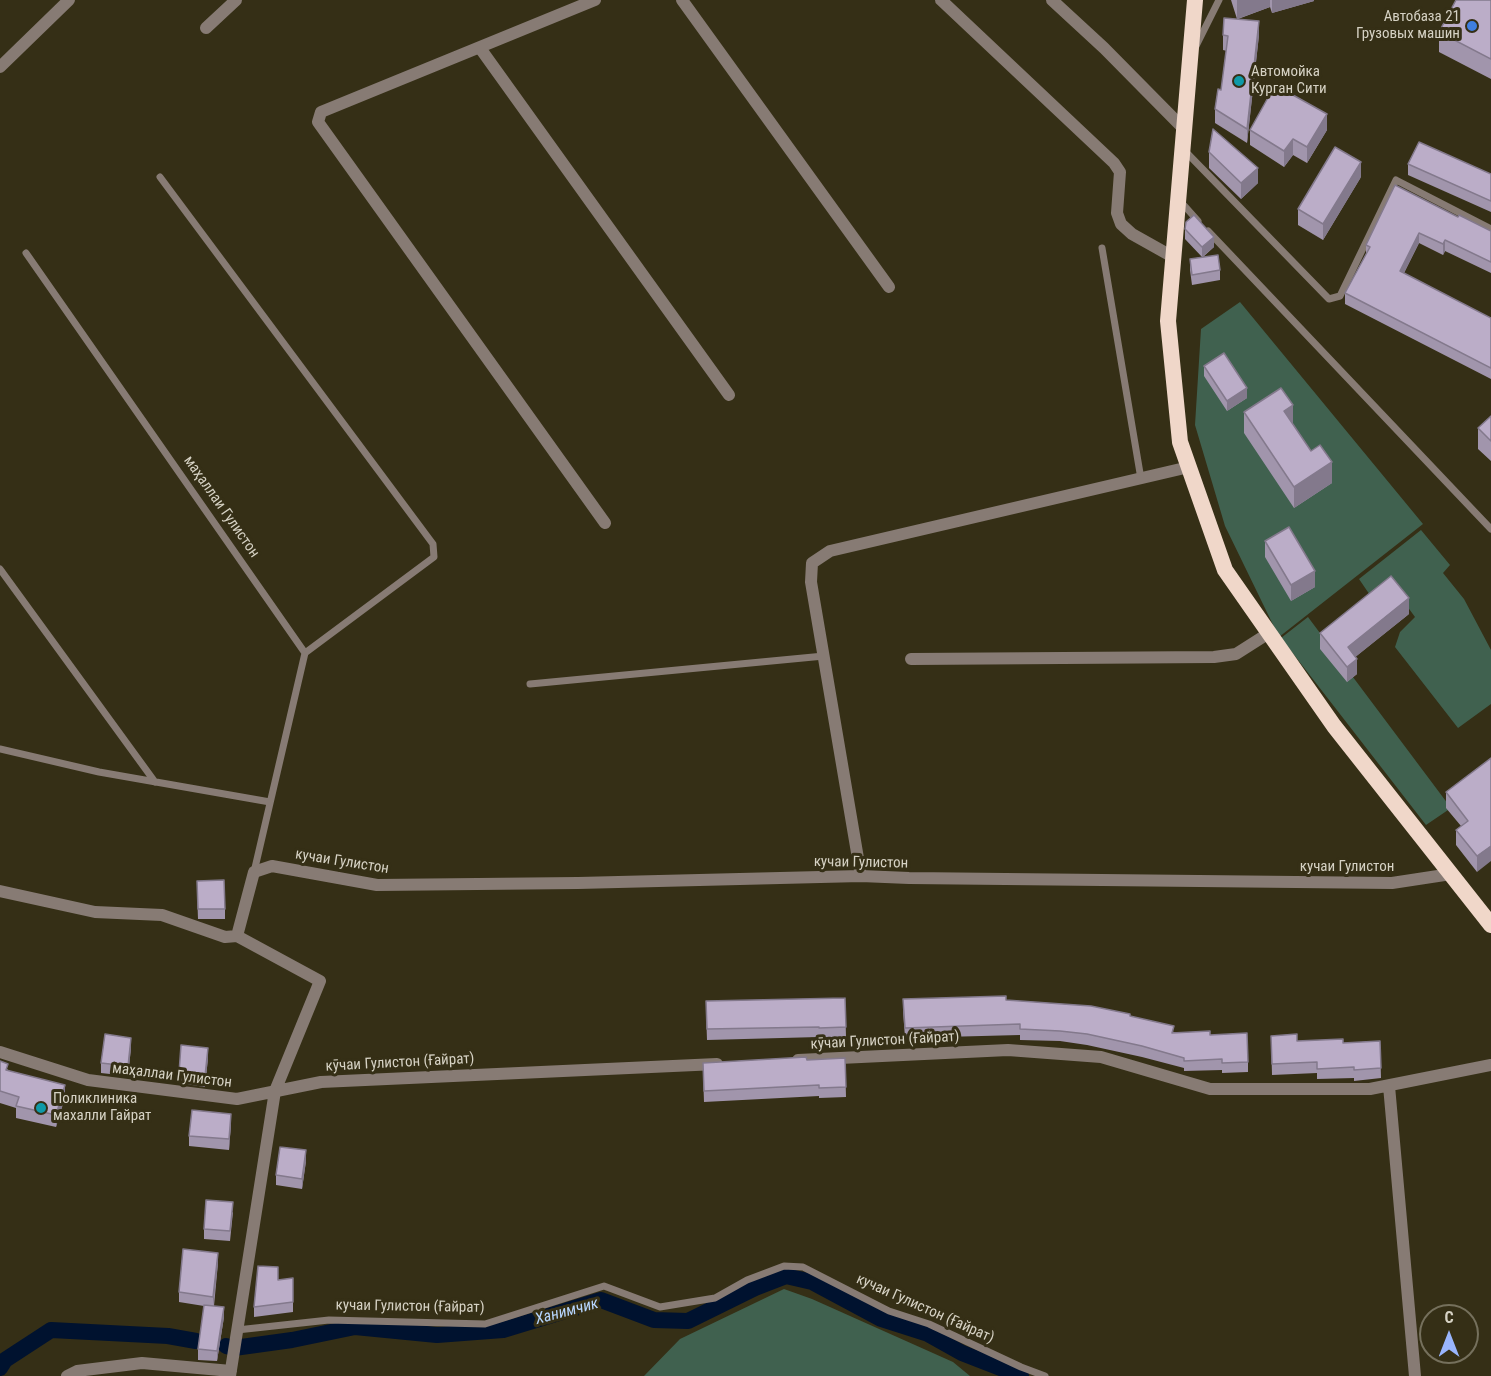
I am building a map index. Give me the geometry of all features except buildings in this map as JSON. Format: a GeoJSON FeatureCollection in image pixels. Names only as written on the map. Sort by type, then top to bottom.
{"type":"FeatureCollection","features":[{"type":"Feature","properties":{"kind":"highway"},"geometry":{"type":"LineString","coordinates":[[1195,0],[1168,321],[1180,442],[1225,570],[1334,726],[1491,925]]}},
{"type":"Feature","properties":{"kind":"street"},"geometry":{"type":"LineString","coordinates":[[0,67],[69,0]]}},
{"type":"Feature","properties":{"kind":"street"},"geometry":{"type":"LineString","coordinates":[[206,28],[236,0]]}},
{"type":"Feature","properties":{"kind":"street"},"geometry":{"type":"LineString","coordinates":[[595,0],[321,112],[318,122],[605,523]]}},
{"type":"Feature","properties":{"kind":"street"},"geometry":{"type":"LineString","coordinates":[[682,0],[889,287]]}},
{"type":"Feature","properties":{"kind":"street"},"geometry":{"type":"LineString","coordinates":[[940,0],[1114,163],[1120,172],[1117,213],[1121,224],[1132,234],[1173,257]]}},
{"type":"Feature","properties":{"kind":"street"},"geometry":{"type":"LineString","coordinates":[[1053,0],[1183,128]]}},
{"type":"Feature","properties":{"kind":"street"},"geometry":{"type":"LineString","coordinates":[[480,48],[729,394]]}},
{"type":"Feature","properties":{"kind":"street"},"geometry":{"type":"LineString","coordinates":[[861,876],[811,582],[812,563],[830,551],[1189,467]]}},
{"type":"Feature","properties":{"kind":"street"},"geometry":{"type":"LineString","coordinates":[[911,659],[1214,657],[1236,654],[1269,633]]}},
{"type":"Feature","properties":{"kind":"street","name":"кучаи Гулистон"},"geometry":{"type":"LineString","coordinates":[[254,872],[272,866],[377,885],[861,876],[1392,883],[1451,874]]}},
{"type":"Feature","properties":{"kind":"street"},"geometry":{"type":"LineString","coordinates":[[237,936],[254,872]]}},
{"type":"Feature","properties":{"kind":"street"},"geometry":{"type":"LineString","coordinates":[[0,891],[95,912],[162,915],[225,938],[237,936],[320,981],[275,1091],[231,1371],[142,1363],[76,1371],[67,1376]]}},
{"type":"Feature","properties":{"kind":"street","name":"кӯчаи Гулистон (Ғайрат)"},"geometry":{"type":"LineString","coordinates":[[783,1061],[1008,1050],[1101,1057],[1210,1089],[1370,1089],[1491,1065]]}},
{"type":"Feature","properties":{"kind":"street","name":"маҳаллаи Гулистон"},"geometry":{"type":"LineString","coordinates":[[0,1052],[88,1080],[237,1099],[275,1091]]}},
{"type":"Feature","properties":{"kind":"street","name":"кӯчаи Гулистон (Ғайрат)"},"geometry":{"type":"LineString","coordinates":[[275,1091],[321,1082],[724,1063]]}},
{"type":"Feature","properties":{"kind":"street"},"geometry":{"type":"LineString","coordinates":[[1389,1086],[1415,1376]]}},
{"type":"Feature","properties":{"kind":"lane"},"geometry":{"type":"LineString","coordinates":[[1189,59],[1219,0]]}},
{"type":"Feature","properties":{"kind":"lane"},"geometry":{"type":"LineString","coordinates":[[1181,147],[1329,299],[1340,296],[1396,180],[1491,229]]}},
{"type":"Feature","properties":{"kind":"lane"},"geometry":{"type":"LineString","coordinates":[[160,177],[433,544],[434,557],[304,653],[254,872]]}},
{"type":"Feature","properties":{"kind":"lane"},"geometry":{"type":"LineString","coordinates":[[1177,198],[1491,530]]}},
{"type":"Feature","properties":{"kind":"lane"},"geometry":{"type":"LineString","coordinates":[[1102,248],[1141,478]]}},
{"type":"Feature","properties":{"kind":"lane","name":"маҳаллаи Гулистон"},"geometry":{"type":"LineString","coordinates":[[26,253],[304,653]]}},
{"type":"Feature","properties":{"kind":"lane"},"geometry":{"type":"LineString","coordinates":[[0,569],[155,782]]}},
{"type":"Feature","properties":{"kind":"lane"},"geometry":{"type":"LineString","coordinates":[[530,684],[824,656]]}},
{"type":"Feature","properties":{"kind":"lane"},"geometry":{"type":"LineString","coordinates":[[0,749],[99,772],[270,802]]}},
{"type":"Feature","properties":{"kind":"lane","name":"кучаи Гулистон (Ғайрат)"},"geometry":{"type":"LineString","coordinates":[[237,1334],[330,1320],[485,1324],[604,1286],[660,1307],[716,1298],[747,1280],[784,1266],[803,1267],[889,1311],[928,1324],[1045,1376]]}},
{"type":"Feature","properties":{"kind":"green space"},"geometry":{"type":"Polygon","coordinates":[[[1240,302],[1423,524],[1279,637],[1225,526],[1195,425],[1201,329],[1240,302]]]}},
{"type":"Feature","properties":{"kind":"green space"},"geometry":{"type":"Polygon","coordinates":[[[1421,530],[1450,565],[1443,573],[1464,599],[1491,650],[1491,704],[1458,728],[1395,647],[1400,632],[1415,617],[1393,587],[1374,601],[1359,579],[1421,530]]]}},
{"type":"Feature","properties":{"kind":"green space"},"geometry":{"type":"Polygon","coordinates":[[[1308,617],[1451,808],[1426,825],[1281,638],[1308,617]]]}},
{"type":"Feature","properties":{"kind":"green space"},"geometry":{"type":"Polygon","coordinates":[[[784,1289],[812,1299],[953,1362],[970,1376],[644,1376],[680,1339],[784,1289]]]}},
{"type":"Feature","properties":{"kind":"waterway","name":"Ханимчик"},"geometry":{"type":"LineString","coordinates":[[226,1346],[234,1348],[292,1340],[355,1327],[437,1335],[503,1330],[601,1300],[654,1320],[688,1321],[755,1288],[786,1276],[812,1282],[881,1319],[928,1334],[962,1353],[1021,1376]]}},
{"type":"Feature","properties":{"kind":"waterway","name":"Ханимчик"},"geometry":{"type":"LineString","coordinates":[[0,1368],[5,1360],[51,1330],[168,1336],[196,1341]]}},
{"type":"Feature","properties":{"kind":"place","name":"Автобаза 21 Грузовых машин"},"geometry":{"type":"Point","coordinates":[1472,26]}},
{"type":"Feature","properties":{"kind":"place","name":"Автомойка Курган Сити"},"geometry":{"type":"Point","coordinates":[1239,81]}},
{"type":"Feature","properties":{"kind":"place","name":"Поликлиника махалли Гайрат"},"geometry":{"type":"Point","coordinates":[41,1108]}}]}
